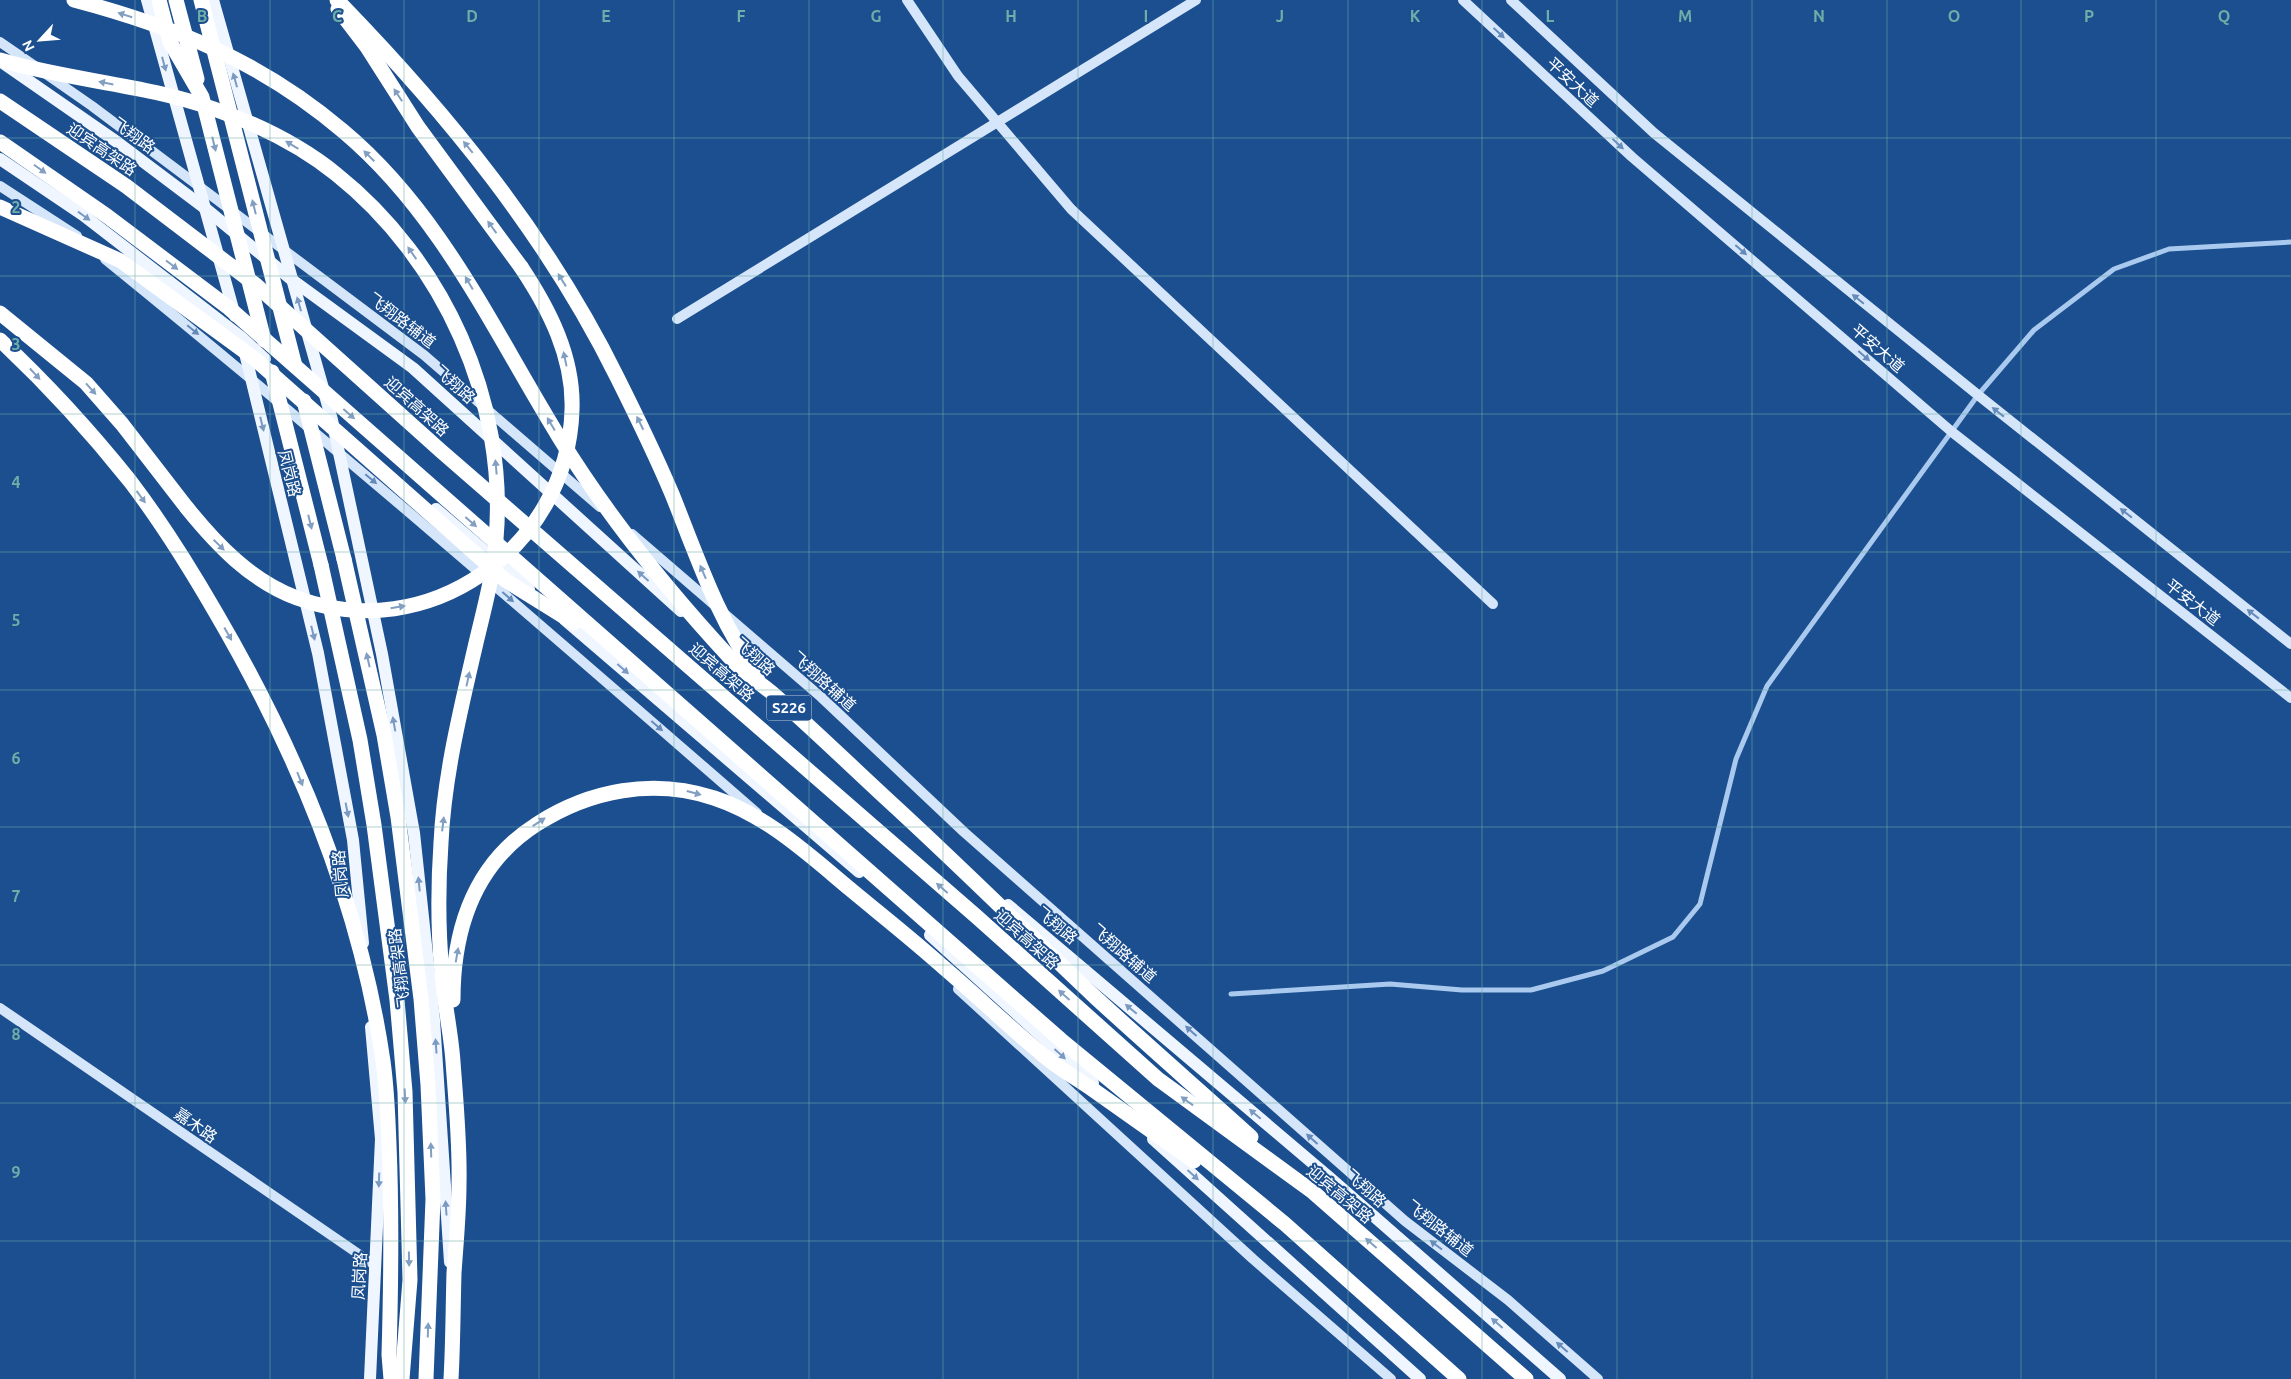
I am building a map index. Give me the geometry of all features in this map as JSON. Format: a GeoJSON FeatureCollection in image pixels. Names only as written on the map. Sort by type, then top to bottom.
{"type":"FeatureCollection","features":[{"type":"Feature","properties":{"kind":"highway"},"geometry":{"type":"LineString","coordinates":[[74,0],[186,36],[238,60],[293,93],[347,134],[395,181],[425,217],[454,258],[585,478],[647,561],[737,666],[769,690],[891,802],[1096,997],[1313,1192]]}},
{"type":"Feature","properties":{"kind":"highway"},"geometry":{"type":"LineString","coordinates":[[159,0],[170,42],[202,97]]}},
{"type":"Feature","properties":{"kind":"highway"},"geometry":{"type":"LineString","coordinates":[[176,0],[202,97]]}},
{"type":"Feature","properties":{"kind":"highway","name":"飞翔高架路"},"geometry":{"type":"LineString","coordinates":[[201,0],[344,559],[384,736],[398,817],[420,999],[428,1085],[433,1199],[426,1379]]}},
{"type":"Feature","properties":{"kind":"highway"},"geometry":{"type":"LineString","coordinates":[[0,313],[86,383],[122,424],[212,538],[235,561],[262,580],[296,598],[332,607],[363,611],[423,603],[446,595],[477,579],[504,557],[524,538],[538,517],[560,476],[567,448],[572,410],[570,381],[564,351],[555,323],[534,286],[418,127],[367,47],[331,0]]}},
{"type":"Feature","properties":{"kind":"highway"},"geometry":{"type":"LineString","coordinates":[[336,0],[439,111],[486,169],[524,221],[571,293],[616,374],[653,451],[731,636],[769,690]]}},
{"type":"Feature","properties":{"kind":"highway"},"geometry":{"type":"LineString","coordinates":[[0,60],[31,69],[156,92],[211,108],[253,124],[290,144],[348,184],[370,203],[403,240],[435,287],[465,345],[483,397],[494,450],[498,494],[496,542],[484,610],[447,783],[441,840],[442,972],[453,1056]]}},
{"type":"Feature","properties":{"kind":"highway","name":"飞翔高架路"},"geometry":{"type":"LineString","coordinates":[[202,97],[321,565],[360,740],[374,825],[397,1000],[405,1092],[410,1262],[402,1379]]}},
{"type":"Feature","properties":{"kind":"highway","name":"迎宾高架路"},"geometry":{"type":"LineString","coordinates":[[0,101],[126,186],[256,285],[441,452],[977,917],[1158,1079],[1313,1192],[1524,1377]]}},
{"type":"Feature","properties":{"kind":"highway"},"geometry":{"type":"LineString","coordinates":[[0,142],[107,216],[230,308],[611,646],[847,850],[1061,1040],[1285,1224],[1459,1379]]}},
{"type":"Feature","properties":{"kind":"highway"},"geometry":{"type":"LineString","coordinates":[[0,207],[121,261],[255,358],[505,580],[611,646]]}},
{"type":"Feature","properties":{"kind":"highway"},"geometry":{"type":"LineString","coordinates":[[0,340],[28,366],[82,424],[130,481],[167,533],[232,640],[272,716],[325,842],[356,936],[372,1002],[383,1061],[391,1202],[389,1354],[391,1379]]}},
{"type":"Feature","properties":{"kind":"highway"},"geometry":{"type":"LineString","coordinates":[[451,1379],[459,1182],[453,1056],[453,974],[468,904],[482,876],[526,831],[579,801],[611,792],[646,788],[684,790],[714,798],[748,812],[801,847],[940,964],[1044,1056],[1285,1224]]}},
{"type":"Feature","properties":{"kind":"main road","name":"凤岗路"},"geometry":{"type":"LineString","coordinates":[[147,0],[241,337],[318,653],[353,840],[381,1139],[370,1379]]}},
{"type":"Feature","properties":{"kind":"main road"},"geometry":{"type":"LineString","coordinates":[[213,0],[332,420],[382,654],[414,833],[434,1020],[454,1336],[451,1379]]}},
{"type":"Feature","properties":{"kind":"main road","name":"飞翔路"},"geometry":{"type":"LineString","coordinates":[[0,60],[117,142],[206,209],[291,279],[413,368],[953,857],[1329,1177],[1560,1379]]}},
{"type":"Feature","properties":{"kind":"main road"},"geometry":{"type":"LineString","coordinates":[[0,159],[83,215],[241,337],[332,420],[906,912],[1266,1242],[1420,1379]]}},
{"type":"Feature","properties":{"kind":"street"},"geometry":{"type":"LineString","coordinates":[[907,0],[958,76],[1071,210],[1493,604]]}},
{"type":"Feature","properties":{"kind":"street"},"geometry":{"type":"LineString","coordinates":[[677,319],[1196,0]]}},
{"type":"Feature","properties":{"kind":"street","name":"平安大道"},"geometry":{"type":"LineString","coordinates":[[1463,0],[1632,157],[1952,432],[2291,698]]}},
{"type":"Feature","properties":{"kind":"street","name":"平安大道"},"geometry":{"type":"LineString","coordinates":[[1511,0],[1654,133],[1978,395],[2291,644]]}},
{"type":"Feature","properties":{"kind":"street","name":"飞翔路辅道"},"geometry":{"type":"LineString","coordinates":[[0,42],[92,106],[424,355],[821,697],[964,832],[1405,1221],[1508,1300],[1598,1379]]}},
{"type":"Feature","properties":{"kind":"street"},"geometry":{"type":"LineString","coordinates":[[0,186],[74,234],[339,452],[893,931],[1245,1252],[1391,1379]]}},
{"type":"Feature","properties":{"kind":"street"},"geometry":{"type":"LineString","coordinates":[[1230,994],[1390,984],[1462,990],[1532,990],[1603,971],[1673,937],[1700,904],[1736,759],[1767,686],[1978,395],[2034,330],[2114,269],[2170,249],[2291,242]]}},
{"type":"Feature","properties":{"kind":"street","name":"嘉木路"},"geometry":{"type":"LineString","coordinates":[[0,1008],[376,1266]]}}]}
